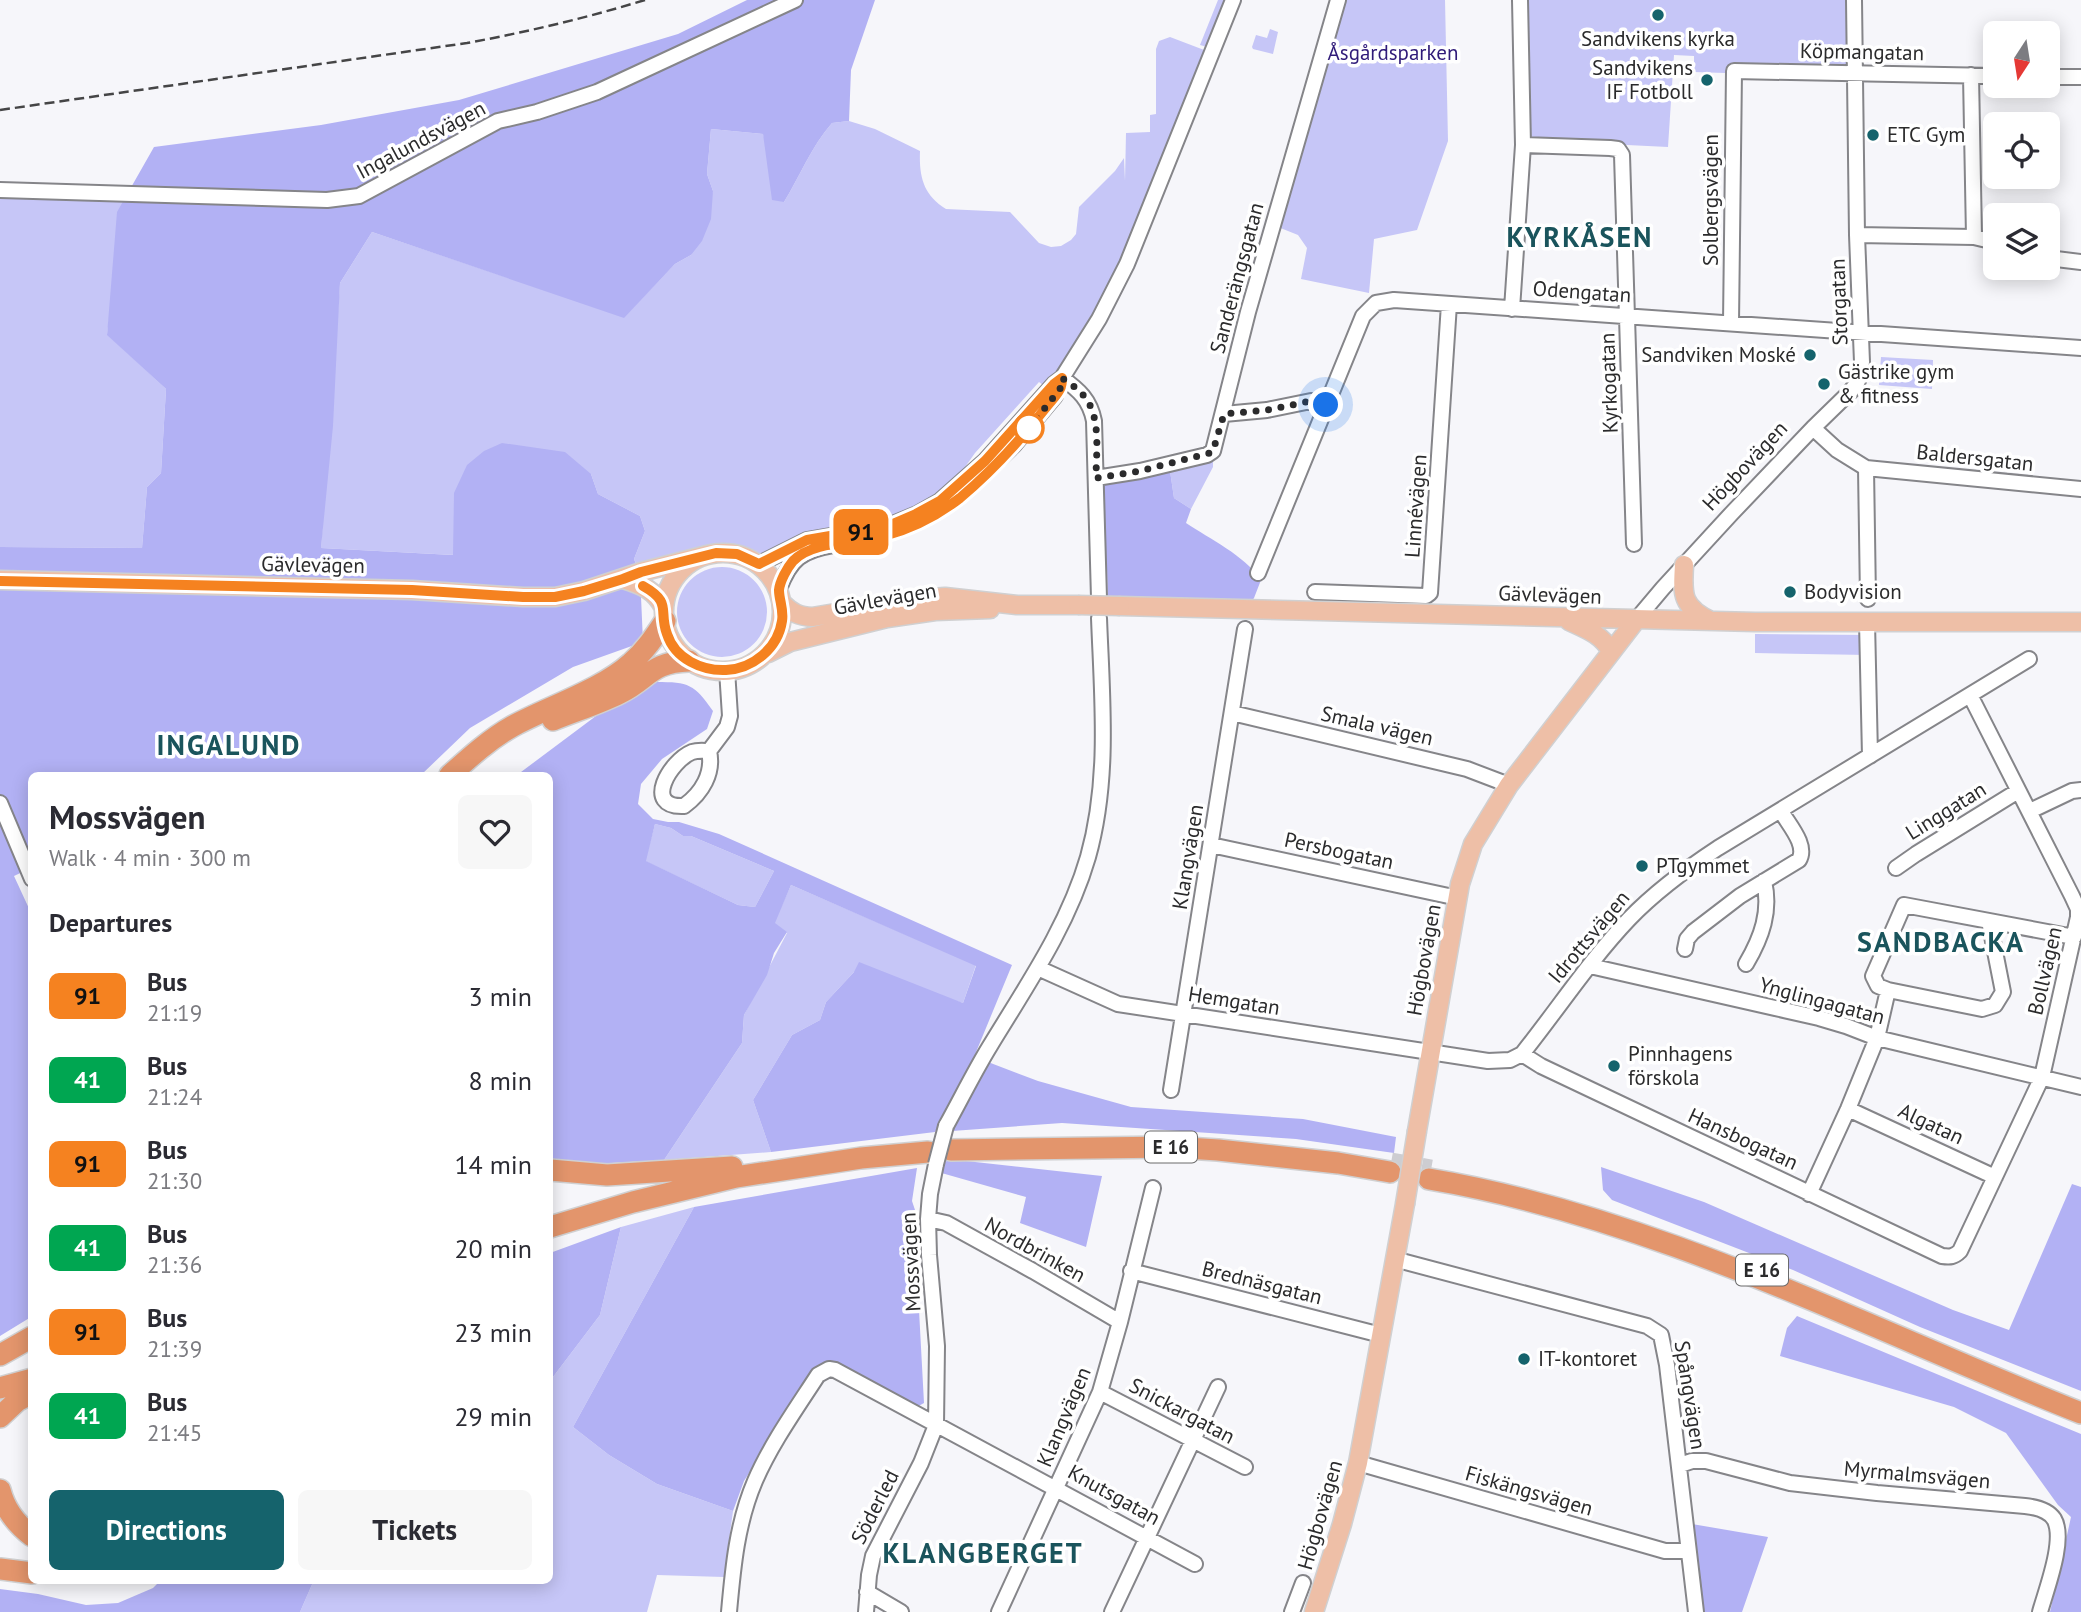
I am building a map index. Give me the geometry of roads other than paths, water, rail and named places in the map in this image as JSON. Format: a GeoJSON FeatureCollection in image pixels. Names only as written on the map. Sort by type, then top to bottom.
{"type":"FeatureCollection","features":[{"type":"Feature","properties":{"kind":"highway"},"geometry":{"type":"LineString","coordinates":[[453,772],[510,727],[605,681],[631,663],[645,648],[665,615]]}},
{"type":"Feature","properties":{"kind":"highway"},"geometry":{"type":"LineString","coordinates":[[474,772],[518,738],[545,723],[623,692],[657,667],[675,661],[689,661]]}},
{"type":"Feature","properties":{"kind":"highway","name":"E 16"},"geometry":{"type":"LineString","coordinates":[[553,1226],[633,1202],[736,1177],[941,1146]]}},
{"type":"Feature","properties":{"kind":"highway","name":"E 16"},"geometry":{"type":"LineString","coordinates":[[553,1215],[734,1167],[863,1149],[941,1146],[1171,1147],[1391,1168]]}},
{"type":"Feature","properties":{"kind":"highway"},"geometry":{"type":"LineString","coordinates":[[553,1170],[607,1175],[734,1167]]}},
{"type":"Feature","properties":{"kind":"highway","name":"E 16"},"geometry":{"type":"LineString","coordinates":[[2081,1403],[1796,1283],[1677,1237],[1580,1205],[1483,1179],[1430,1174],[1565,1210],[1674,1245],[2081,1413]]}},
{"type":"Feature","properties":{"kind":"highway"},"geometry":{"type":"LineString","coordinates":[[0,1355],[28,1339]]}},
{"type":"Feature","properties":{"kind":"highway"},"geometry":{"type":"LineString","coordinates":[[0,1388],[28,1380]]}},
{"type":"Feature","properties":{"kind":"highway"},"geometry":{"type":"LineString","coordinates":[[0,1400],[28,1393]]}},
{"type":"Feature","properties":{"kind":"highway"},"geometry":{"type":"LineString","coordinates":[[0,1417],[28,1394]]}},
{"type":"Feature","properties":{"kind":"highway"},"geometry":{"type":"LineString","coordinates":[[0,1490],[8,1511],[28,1533]]}},
{"type":"Feature","properties":{"kind":"highway"},"geometry":{"type":"LineString","coordinates":[[0,1569],[28,1572]]}},
{"type":"Feature","properties":{"kind":"main road"},"geometry":{"type":"LineString","coordinates":[[725,552],[737,554],[759,564],[767,571],[781,597],[782,623],[777,637],[764,655],[747,665],[713,670],[689,661],[672,644],[666,633],[668,590],[678,573],[691,562],[707,555],[725,552]]}},
{"type":"Feature","properties":{"kind":"main road","name":"Gävlevägen"},"geometry":{"type":"LineString","coordinates":[[0,580],[412,590],[555,597],[707,555]]}},
{"type":"Feature","properties":{"kind":"main road"},"geometry":{"type":"LineString","coordinates":[[1684,565],[1685,599],[1694,611],[1712,621]]}},
{"type":"Feature","properties":{"kind":"main road"},"geometry":{"type":"LineString","coordinates":[[623,579],[653,591],[665,615]]}},
{"type":"Feature","properties":{"kind":"main road","name":"Gävlevägen"},"geometry":{"type":"LineString","coordinates":[[781,597],[791,612],[812,617],[945,597],[1017,605],[1636,620],[2081,622]]}},
{"type":"Feature","properties":{"kind":"main road","name":"Gävlevägen"},"geometry":{"type":"LineString","coordinates":[[764,655],[790,642],[887,618],[935,611],[1017,605]]}},
{"type":"Feature","properties":{"kind":"main road"},"geometry":{"type":"LineString","coordinates":[[1563,618],[1597,634],[1611,650]]}},
{"type":"Feature","properties":{"kind":"main road","name":"Högbovägen"},"geometry":{"type":"LineString","coordinates":[[1314,1612],[1359,1464],[1465,866],[1473,844],[1510,785],[1636,620]]}},
{"type":"Feature","properties":{"kind":"street","name":"Ingalundsvägen"},"geometry":{"type":"LineString","coordinates":[[0,190],[327,200],[359,196],[499,121],[597,93],[795,0]]}},
{"type":"Feature","properties":{"kind":"street"},"geometry":{"type":"LineString","coordinates":[[759,564],[807,540],[884,536],[929,518],[959,498],[1035,421],[1060,389],[1062,378],[1099,319],[1127,264],[1233,0]]}},
{"type":"Feature","properties":{"kind":"street","name":"Sanderängsgatan"},"geometry":{"type":"LineString","coordinates":[[1096,478],[1140,471],[1213,451],[1248,312],[1338,0]]}},
{"type":"Feature","properties":{"kind":"street"},"geometry":{"type":"LineString","coordinates":[[1512,309],[1523,145],[1520,0]]}},
{"type":"Feature","properties":{"kind":"street","name":"Storgatan"},"geometry":{"type":"LineString","coordinates":[[1813,428],[1849,394],[1856,384],[1862,362],[1857,235],[1854,0]]}},
{"type":"Feature","properties":{"kind":"street","name":"Köpmangatan"},"geometry":{"type":"LineString","coordinates":[[1733,77],[1734,71],[1739,70],[1983,76]]}},
{"type":"Feature","properties":{"kind":"street"},"geometry":{"type":"LineString","coordinates":[[1971,75],[1974,237]]}},
{"type":"Feature","properties":{"kind":"street","name":"Solbergsvägen"},"geometry":{"type":"LineString","coordinates":[[1731,323],[1733,77]]}},
{"type":"Feature","properties":{"kind":"street"},"geometry":{"type":"LineString","coordinates":[[2060,77],[2081,77]]}},
{"type":"Feature","properties":{"kind":"street","name":"Kyrkogatan"},"geometry":{"type":"LineString","coordinates":[[1523,145],[1611,148],[1620,151],[1622,155],[1634,544]]}},
{"type":"Feature","properties":{"kind":"street"},"geometry":{"type":"LineString","coordinates":[[1857,235],[1983,239]]}},
{"type":"Feature","properties":{"kind":"street"},"geometry":{"type":"LineString","coordinates":[[2060,259],[2081,262]]}},
{"type":"Feature","properties":{"kind":"street","name":"Odengatan"},"geometry":{"type":"LineString","coordinates":[[1258,573],[1363,317],[1376,303],[1394,300],[2081,348]]}},
{"type":"Feature","properties":{"kind":"street","name":"Linnévägen"},"geometry":{"type":"LineString","coordinates":[[1315,592],[1426,596],[1430,593],[1449,304]]}},
{"type":"Feature","properties":{"kind":"street"},"geometry":{"type":"LineString","coordinates":[[1062,378],[1077,388],[1091,408],[1096,438],[1099,598]]}},
{"type":"Feature","properties":{"kind":"street"},"geometry":{"type":"LineString","coordinates":[[1224,414],[1267,410],[1311,401],[1326,405]]}},
{"type":"Feature","properties":{"kind":"street"},"geometry":{"type":"LineString","coordinates":[[1813,428],[1837,450],[1866,468],[1868,599]]}},
{"type":"Feature","properties":{"kind":"street","name":"Högbovägen"},"geometry":{"type":"LineString","coordinates":[[1636,620],[1813,428]]}},
{"type":"Feature","properties":{"kind":"street","name":"Baldersgatan"},"geometry":{"type":"LineString","coordinates":[[1866,468],[2081,489]]}},
{"type":"Feature","properties":{"kind":"street"},"geometry":{"type":"LineString","coordinates":[[781,597],[784,577],[793,561],[806,552],[851,538]]}},
{"type":"Feature","properties":{"kind":"street","name":"Mossvägen"},"geometry":{"type":"LineString","coordinates":[[936,1425],[937,1346],[929,1255],[930,1194],[941,1146],[988,1048],[1038,968],[1075,892],[1088,858],[1102,780],[1104,736],[1099,618]]}},
{"type":"Feature","properties":{"kind":"street"},"geometry":{"type":"LineString","coordinates":[[1867,622],[1870,756]]}},
{"type":"Feature","properties":{"kind":"street","name":"Klangvägen"},"geometry":{"type":"LineString","coordinates":[[1171,1090],[1245,629]]}},
{"type":"Feature","properties":{"kind":"street","name":"Idrottsvägen"},"geometry":{"type":"LineString","coordinates":[[1522,1054],[1629,919],[1670,882],[1710,854],[2029,659]]}},
{"type":"Feature","properties":{"kind":"street"},"geometry":{"type":"LineString","coordinates":[[709,751],[727,727],[730,716],[727,670]]}},
{"type":"Feature","properties":{"kind":"street","name":"Bollvägen"},"geometry":{"type":"LineString","coordinates":[[1949,1257],[1960,1251],[2042,1077],[2078,909],[1970,695]]}},
{"type":"Feature","properties":{"kind":"street","name":"Smala vägen"},"geometry":{"type":"LineString","coordinates":[[1232,713],[1466,769],[1510,785]]}},
{"type":"Feature","properties":{"kind":"street"},"geometry":{"type":"LineString","coordinates":[[2030,811],[2072,791],[2081,790]]}},
{"type":"Feature","properties":{"kind":"street","name":"Linggatan"},"geometry":{"type":"LineString","coordinates":[[1896,869],[2018,791]]}},
{"type":"Feature","properties":{"kind":"street"},"geometry":{"type":"LineString","coordinates":[[0,803],[28,862]]}},
{"type":"Feature","properties":{"kind":"street"},"geometry":{"type":"LineString","coordinates":[[1685,949],[1687,939],[1693,932],[1740,896],[1799,860],[1803,852],[1781,811]]}},
{"type":"Feature","properties":{"kind":"street","name":"Persbogatan"},"geometry":{"type":"LineString","coordinates":[[1211,845],[1458,898]]}},
{"type":"Feature","properties":{"kind":"street"},"geometry":{"type":"LineString","coordinates":[[1746,964],[1759,940],[1765,920],[1767,900],[1764,881]]}},
{"type":"Feature","properties":{"kind":"street","name":"Ynglingagatan"},"geometry":{"type":"LineString","coordinates":[[1989,921],[2003,992],[1995,1005],[1982,1009],[1878,986],[1873,976],[1904,905],[1989,921],[2074,937]]}},
{"type":"Feature","properties":{"kind":"street","name":"Ynglingagatan"},"geometry":{"type":"LineString","coordinates":[[1590,966],[1819,1018],[1877,1038],[2081,1087]]}},
{"type":"Feature","properties":{"kind":"street","name":"Hemgatan"},"geometry":{"type":"LineString","coordinates":[[1038,968],[1118,1004],[1430,1053]]}},
{"type":"Feature","properties":{"kind":"street"},"geometry":{"type":"LineString","coordinates":[[1809,1194],[1849,1109],[1877,1038],[1888,990]]}},
{"type":"Feature","properties":{"kind":"street"},"geometry":{"type":"LineString","coordinates":[[1430,1053],[1488,1062],[1502,1062],[1522,1054]]}},
{"type":"Feature","properties":{"kind":"street","name":"Hansbogatan"},"geometry":{"type":"LineString","coordinates":[[1522,1054],[1541,1066],[1809,1194],[1949,1257]]}},
{"type":"Feature","properties":{"kind":"street","name":"Algatan"},"geometry":{"type":"LineString","coordinates":[[1849,1109],[1996,1177]]}},
{"type":"Feature","properties":{"kind":"street","name":"Klangvägen"},"geometry":{"type":"LineString","coordinates":[[999,1612],[1100,1392],[1153,1188]]}},
{"type":"Feature","properties":{"kind":"street","name":"Nordbrinken"},"geometry":{"type":"LineString","coordinates":[[928,1219],[946,1223],[1120,1322]]}},
{"type":"Feature","properties":{"kind":"street","name":"Spångvägen"},"geometry":{"type":"LineString","coordinates":[[1394,1259],[1647,1326],[1661,1335],[1680,1465],[1696,1612]]}},
{"type":"Feature","properties":{"kind":"street","name":"Brednäsgatan"},"geometry":{"type":"LineString","coordinates":[[1131,1271],[1381,1335]]}},
{"type":"Feature","properties":{"kind":"street"},"geometry":{"type":"LineString","coordinates":[[729,1612],[736,1542],[754,1482],[820,1372],[835,1370],[936,1425]]}},
{"type":"Feature","properties":{"kind":"street"},"geometry":{"type":"LineString","coordinates":[[1112,1612],[1218,1387]]}},
{"type":"Feature","properties":{"kind":"street","name":"Snickargatan"},"geometry":{"type":"LineString","coordinates":[[1100,1392],[1245,1467]]}},
{"type":"Feature","properties":{"kind":"street","name":"Knutsgatan"},"geometry":{"type":"LineString","coordinates":[[936,1425],[1057,1487],[1195,1563]]}},
{"type":"Feature","properties":{"kind":"street","name":"Söderled"},"geometry":{"type":"LineString","coordinates":[[866,1612],[867,1592],[877,1545],[921,1463],[936,1425]]}},
{"type":"Feature","properties":{"kind":"street","name":"Myrmalmsvägen"},"geometry":{"type":"LineString","coordinates":[[1680,1465],[1692,1461],[1706,1461],[1790,1483],[2025,1506],[2045,1511],[2053,1517],[2059,1538],[2040,1612]]}},
{"type":"Feature","properties":{"kind":"street","name":"Fiskängsvägen"},"geometry":{"type":"LineString","coordinates":[[1359,1464],[1665,1552],[1688,1552]]}},
{"type":"Feature","properties":{"kind":"street"},"geometry":{"type":"LineString","coordinates":[[1292,1612],[1303,1583]]}},
{"type":"Feature","properties":{"kind":"street"},"geometry":{"type":"LineString","coordinates":[[867,1592],[901,1612]]}},
{"type":"Feature","properties":{"kind":"tunnel"},"geometry":{"type":"LineString","coordinates":[[1391,1163],[1431,1170]]}},
{"type":"Feature","properties":{"kind":"railway"},"geometry":{"type":"LineString","coordinates":[[0,110],[467,43],[556,24],[645,0]]}},
{"type":"Feature","properties":{"kind":"place","name":"Sandvikens kyrka"},"geometry":{"type":"Point","coordinates":[1658,15]}},
{"type":"Feature","properties":{"kind":"place","name":"Sandvikens IF Fotboll"},"geometry":{"type":"Point","coordinates":[1707,80]}},
{"type":"Feature","properties":{"kind":"place","name":"ETC Gym"},"geometry":{"type":"Point","coordinates":[1873,135]}},
{"type":"Feature","properties":{"kind":"place","name":"Sandviken Moské"},"geometry":{"type":"Point","coordinates":[1810,355]}},
{"type":"Feature","properties":{"kind":"place","name":"Gästrike gym & fitness"},"geometry":{"type":"Point","coordinates":[1824,384]}},
{"type":"Feature","properties":{"kind":"place","name":"Bodyvision"},"geometry":{"type":"Point","coordinates":[1790,592]}},
{"type":"Feature","properties":{"kind":"place","name":"PTgymmet"},"geometry":{"type":"Point","coordinates":[1642,866]}},
{"type":"Feature","properties":{"kind":"place","name":"Pinnhagens förskola"},"geometry":{"type":"Point","coordinates":[1614,1066]}},
{"type":"Feature","properties":{"kind":"place","name":"IT-kontoret"},"geometry":{"type":"Point","coordinates":[1524,1359]}},
{"type":"Feature","properties":{"kind":"district","name":"KYRKÅSEN"},"geometry":{"type":"Point","coordinates":[1580,237]}},
{"type":"Feature","properties":{"kind":"district","name":"INGALUND"},"geometry":{"type":"Point","coordinates":[229,745]}},
{"type":"Feature","properties":{"kind":"district","name":"SANDBACKA"},"geometry":{"type":"Point","coordinates":[1941,942]}},
{"type":"Feature","properties":{"kind":"district","name":"KLANGBERGET"},"geometry":{"type":"Point","coordinates":[983,1553]}},
{"type":"Feature","properties":{"kind":"park label","name":"Åsgårdsparken"},"geometry":{"type":"Point","coordinates":[1393,53]}}]}
